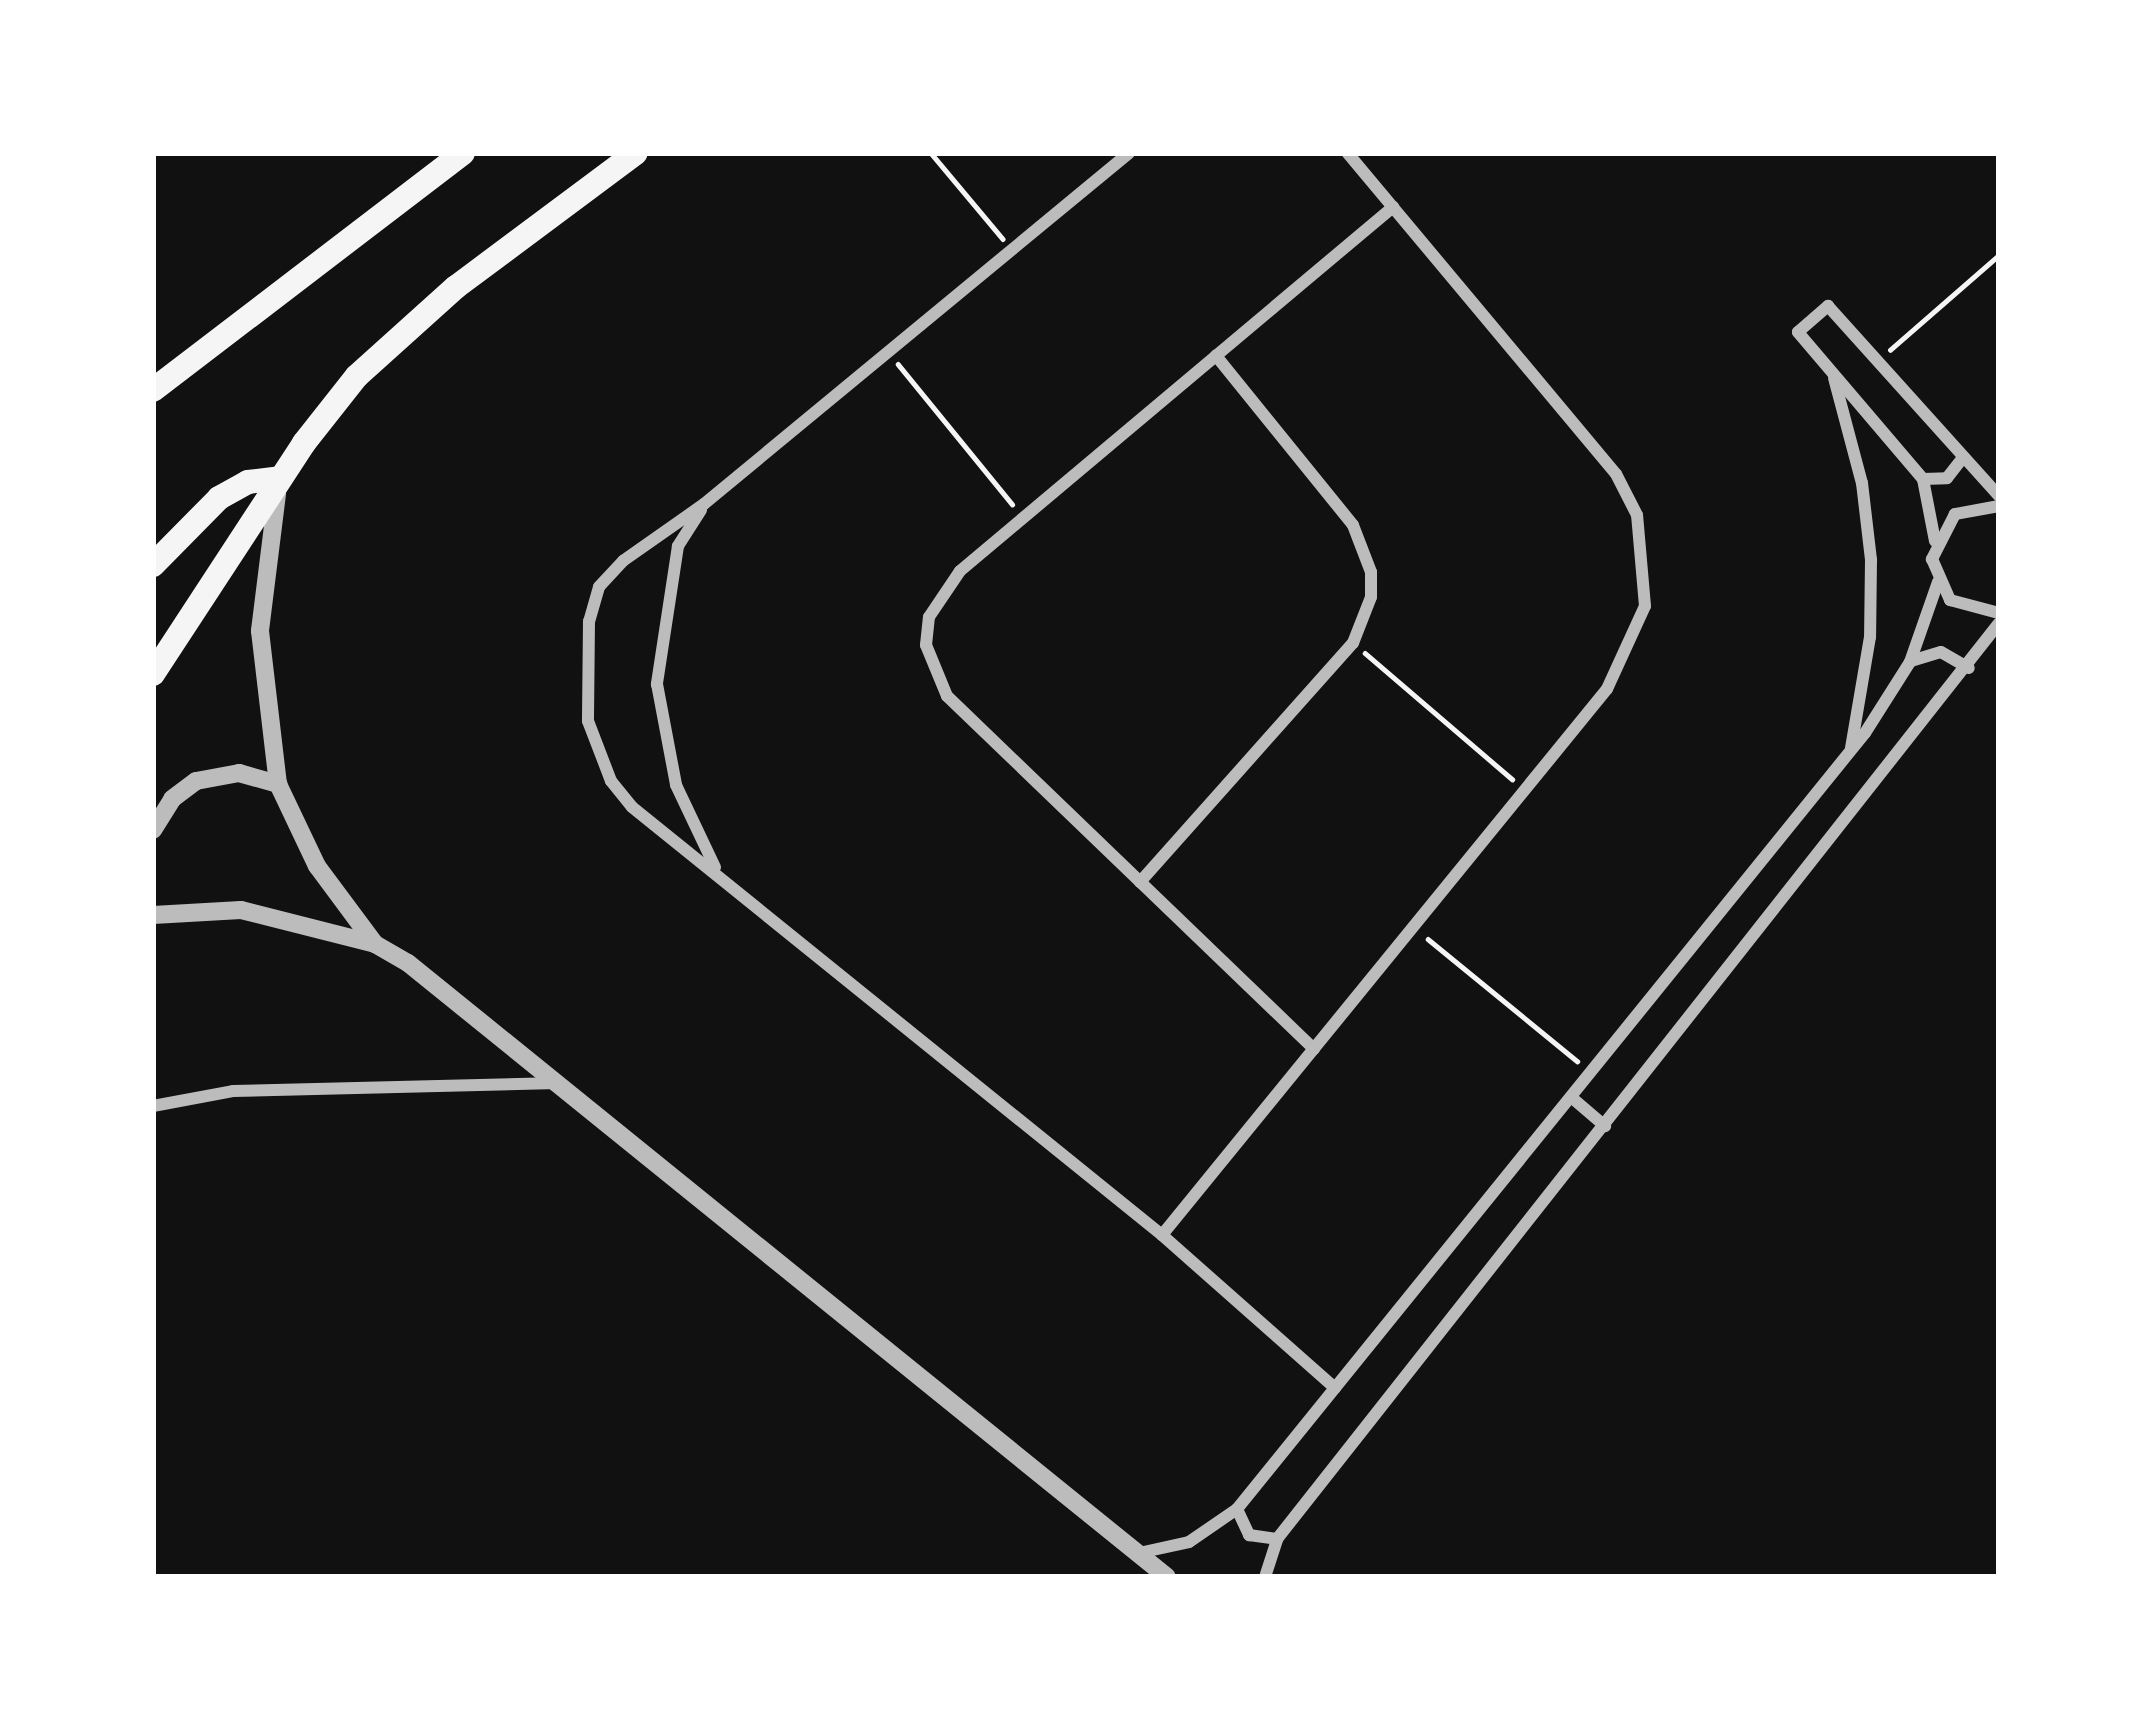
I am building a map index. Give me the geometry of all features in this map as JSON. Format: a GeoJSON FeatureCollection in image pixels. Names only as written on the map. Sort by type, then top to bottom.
{"type":"FeatureCollection","features":[{"type":"Feature","properties":{"kind":"main road"},"geometry":{"type":"LineString","coordinates":[[153,390],[464,153]]}},
{"type":"Feature","properties":{"kind":"main road"},"geometry":{"type":"LineString","coordinates":[[153,674],[280,478],[389,345],[636,153]]}},
{"type":"Feature","properties":{"kind":"main road"},"geometry":{"type":"LineString","coordinates":[[153,566],[219,498],[248,482],[280,478]]}},
{"type":"Feature","properties":{"kind":"street"},"geometry":{"type":"LineString","coordinates":[[1130,153],[1014,253],[887,350],[599,587],[584,685],[611,781],[1162,1235],[1335,1388]]}},
{"type":"Feature","properties":{"kind":"street"},"geometry":{"type":"LineString","coordinates":[[1162,1235],[1525,790],[1631,650],[1646,606],[1637,515],[1616,473],[1348,153]]}},
{"type":"Feature","properties":{"kind":"street"},"geometry":{"type":"LineString","coordinates":[[1314,1049],[947,696],[933,672],[926,644],[941,591],[1393,207]]}},
{"type":"Feature","properties":{"kind":"street"},"geometry":{"type":"LineString","coordinates":[[1138,1553],[1189,1542],[1237,1510],[1850,752],[1910,662],[1938,583],[1923,479],[1798,332],[1828,306],[1999,496]]}},
{"type":"Feature","properties":{"kind":"street"},"geometry":{"type":"LineString","coordinates":[[1140,882],[1353,643],[1371,597],[1365,548],[1216,356]]}},
{"type":"Feature","properties":{"kind":"street"},"geometry":{"type":"LineString","coordinates":[[1832,371],[1862,483],[1871,560],[1870,638],[1850,752]]}},
{"type":"Feature","properties":{"kind":"street"},"geometry":{"type":"LineString","coordinates":[[1923,479],[1947,478],[1962,459]]}},
{"type":"Feature","properties":{"kind":"street"},"geometry":{"type":"LineString","coordinates":[[280,478],[260,631],[278,784],[317,866],[375,944]]}},
{"type":"Feature","properties":{"kind":"street"},"geometry":{"type":"LineString","coordinates":[[704,504],[678,546],[657,684],[676,785],[719,873]]}},
{"type":"Feature","properties":{"kind":"street"},"geometry":{"type":"LineString","coordinates":[[1935,541],[1954,514],[1999,506]]}},
{"type":"Feature","properties":{"kind":"street"},"geometry":{"type":"LineString","coordinates":[[1938,583],[1966,610],[1999,613]]}},
{"type":"Feature","properties":{"kind":"street"},"geometry":{"type":"LineString","coordinates":[[1265,1577],[1277,1539],[1969,668],[1999,623]]}},
{"type":"Feature","properties":{"kind":"street"},"geometry":{"type":"LineString","coordinates":[[1910,662],[1941,652],[1969,668]]}},
{"type":"Feature","properties":{"kind":"street"},"geometry":{"type":"LineString","coordinates":[[153,830],[172,799],[196,781],[239,773],[278,784]]}},
{"type":"Feature","properties":{"kind":"street"},"geometry":{"type":"LineString","coordinates":[[153,891],[157,914],[241,910],[375,944],[443,986],[1167,1577]]}},
{"type":"Feature","properties":{"kind":"street"},"geometry":{"type":"LineString","coordinates":[[153,1106],[233,1091],[559,1083]]}},
{"type":"Feature","properties":{"kind":"street"},"geometry":{"type":"LineString","coordinates":[[1571,1097],[1605,1126]]}},
{"type":"Feature","properties":{"kind":"street"},"geometry":{"type":"LineString","coordinates":[[1237,1510],[1249,1534],[1277,1539]]}},
{"type":"Feature","properties":{"kind":"path"},"geometry":{"type":"LineString","coordinates":[[931,153],[1014,253]]}},
{"type":"Feature","properties":{"kind":"path"},"geometry":{"type":"LineString","coordinates":[[1877,362],[1999,256]]}},
{"type":"Feature","properties":{"kind":"path"},"geometry":{"type":"LineString","coordinates":[[887,350],[1023,517]]}},
{"type":"Feature","properties":{"kind":"path"},"geometry":{"type":"LineString","coordinates":[[1353,643],[1525,790]]}},
{"type":"Feature","properties":{"kind":"path"},"geometry":{"type":"LineString","coordinates":[[1414,927],[1591,1072]]}}]}
